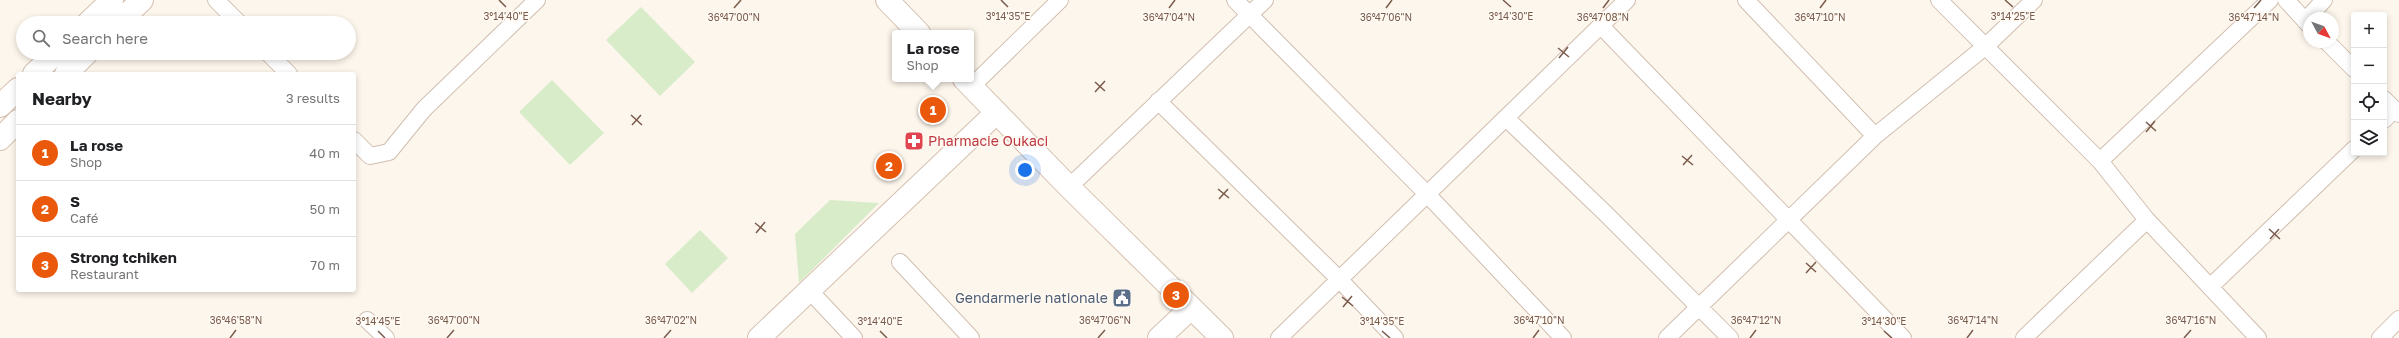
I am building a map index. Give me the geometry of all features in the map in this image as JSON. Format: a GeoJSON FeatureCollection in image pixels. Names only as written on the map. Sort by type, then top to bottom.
{"type":"FeatureCollection","features":[{"type":"Feature","properties":{"kind":"main road"},"geometry":{"type":"LineString","coordinates":[[95,16],[112,0]]}},
{"type":"Feature","properties":{"kind":"main road"},"geometry":{"type":"LineString","coordinates":[[125,16],[142,0]]}},
{"type":"Feature","properties":{"kind":"main road"},"geometry":{"type":"LineString","coordinates":[[887,0],[916,30]]}},
{"type":"Feature","properties":{"kind":"main road"},"geometry":{"type":"LineString","coordinates":[[36,72],[49,60]]}},
{"type":"Feature","properties":{"kind":"main road"},"geometry":{"type":"LineString","coordinates":[[68,72],[80,60]]}},
{"type":"Feature","properties":{"kind":"main road"},"geometry":{"type":"LineString","coordinates":[[968,83],[1069,187],[1222,338]]}},
{"type":"Feature","properties":{"kind":"main road"},"geometry":{"type":"LineString","coordinates":[[0,106],[16,91]]}},
{"type":"Feature","properties":{"kind":"main road"},"geometry":{"type":"LineString","coordinates":[[759,338],[996,113]]}},
{"type":"Feature","properties":{"kind":"main road"},"geometry":{"type":"LineString","coordinates":[[0,139],[16,123]]}},
{"type":"Feature","properties":{"kind":"main road"},"geometry":{"type":"LineString","coordinates":[[1159,338],[1191,308]]}},
{"type":"Feature","properties":{"kind":"street"},"geometry":{"type":"LineString","coordinates":[[216,0],[232,16]]}},
{"type":"Feature","properties":{"kind":"street"},"geometry":{"type":"LineString","coordinates":[[356,142],[370,156],[389,152],[424,110],[537,0]]}},
{"type":"Feature","properties":{"kind":"street"},"geometry":{"type":"LineString","coordinates":[[1235,0],[1427,194],[1563,338]]}},
{"type":"Feature","properties":{"kind":"street"},"geometry":{"type":"LineString","coordinates":[[1069,187],[1248,14],[1265,0]]}},
{"type":"Feature","properties":{"kind":"street"},"geometry":{"type":"LineString","coordinates":[[1279,338],[1627,0]]}},
{"type":"Feature","properties":{"kind":"street"},"geometry":{"type":"LineString","coordinates":[[1746,0],[1875,136]]}},
{"type":"Feature","properties":{"kind":"street"},"geometry":{"type":"LineString","coordinates":[[1939,0],[2100,161],[2147,220],[2258,338]]}},
{"type":"Feature","properties":{"kind":"street"},"geometry":{"type":"LineString","coordinates":[[1667,338],[1875,136],[1986,46],[2034,0]]}},
{"type":"Feature","properties":{"kind":"street"},"geometry":{"type":"LineString","coordinates":[[2100,161],[2270,0]]}},
{"type":"Feature","properties":{"kind":"street"},"geometry":{"type":"LineString","coordinates":[[2286,0],[2303,19]]}},
{"type":"Feature","properties":{"kind":"street"},"geometry":{"type":"LineString","coordinates":[[2315,12],[2324,0]]}},
{"type":"Feature","properties":{"kind":"street"},"geometry":{"type":"LineString","coordinates":[[974,78],[1058,1]]}},
{"type":"Feature","properties":{"kind":"street"},"geometry":{"type":"LineString","coordinates":[[1601,26],[1903,338]]}},
{"type":"Feature","properties":{"kind":"street"},"geometry":{"type":"LineString","coordinates":[[2332,48],[2351,66]]}},
{"type":"Feature","properties":{"kind":"street"},"geometry":{"type":"LineString","coordinates":[[275,60],[287,72]]}},
{"type":"Feature","properties":{"kind":"street"},"geometry":{"type":"LineString","coordinates":[[1158,101],[1339,280],[1395,338]]}},
{"type":"Feature","properties":{"kind":"street"},"geometry":{"type":"LineString","coordinates":[[1506,118],[1605,212],[1730,338]]}},
{"type":"Feature","properties":{"kind":"street"},"geometry":{"type":"LineString","coordinates":[[2210,287],[2351,152]]}},
{"type":"Feature","properties":{"kind":"street"},"geometry":{"type":"LineString","coordinates":[[2024,338],[2147,220]]}},
{"type":"Feature","properties":{"kind":"street"},"geometry":{"type":"LineString","coordinates":[[900,262],[971,338]]}},
{"type":"Feature","properties":{"kind":"street"},"geometry":{"type":"LineString","coordinates":[[809,290],[854,338]]}},
{"type":"Feature","properties":{"kind":"street"},"geometry":{"type":"LineString","coordinates":[[367,320],[386,338]]}},
{"type":"Feature","properties":{"kind":"green space"},"geometry":{"type":"Polygon","coordinates":[[[641,7],[695,62],[660,96],[606,40],[641,7]]]}},
{"type":"Feature","properties":{"kind":"green space"},"geometry":{"type":"Polygon","coordinates":[[[552,80],[604,133],[570,165],[519,112],[552,80]]]}},
{"type":"Feature","properties":{"kind":"green space"},"geometry":{"type":"Polygon","coordinates":[[[830,200],[879,203],[799,283],[795,234],[830,200]]]}},
{"type":"Feature","properties":{"kind":"green space"},"geometry":{"type":"Polygon","coordinates":[[[700,230],[728,258],[692,293],[665,264],[700,230]]]}},
{"type":"Feature","properties":{"kind":"place","name":"La rose"},"geometry":{"type":"Point","coordinates":[933,110]}},
{"type":"Feature","properties":{"kind":"place","name":"Pharmacie Oukaci"},"geometry":{"type":"Point","coordinates":[914,141]}},
{"type":"Feature","properties":{"kind":"place","name":"S"},"geometry":{"type":"Point","coordinates":[889,166]}},
{"type":"Feature","properties":{"kind":"place","name":"Strong tchiken"},"geometry":{"type":"Point","coordinates":[1176,295]}},
{"type":"Feature","properties":{"kind":"place","name":"Gendarmerie nationale"},"geometry":{"type":"Point","coordinates":[1122,298]}}]}
